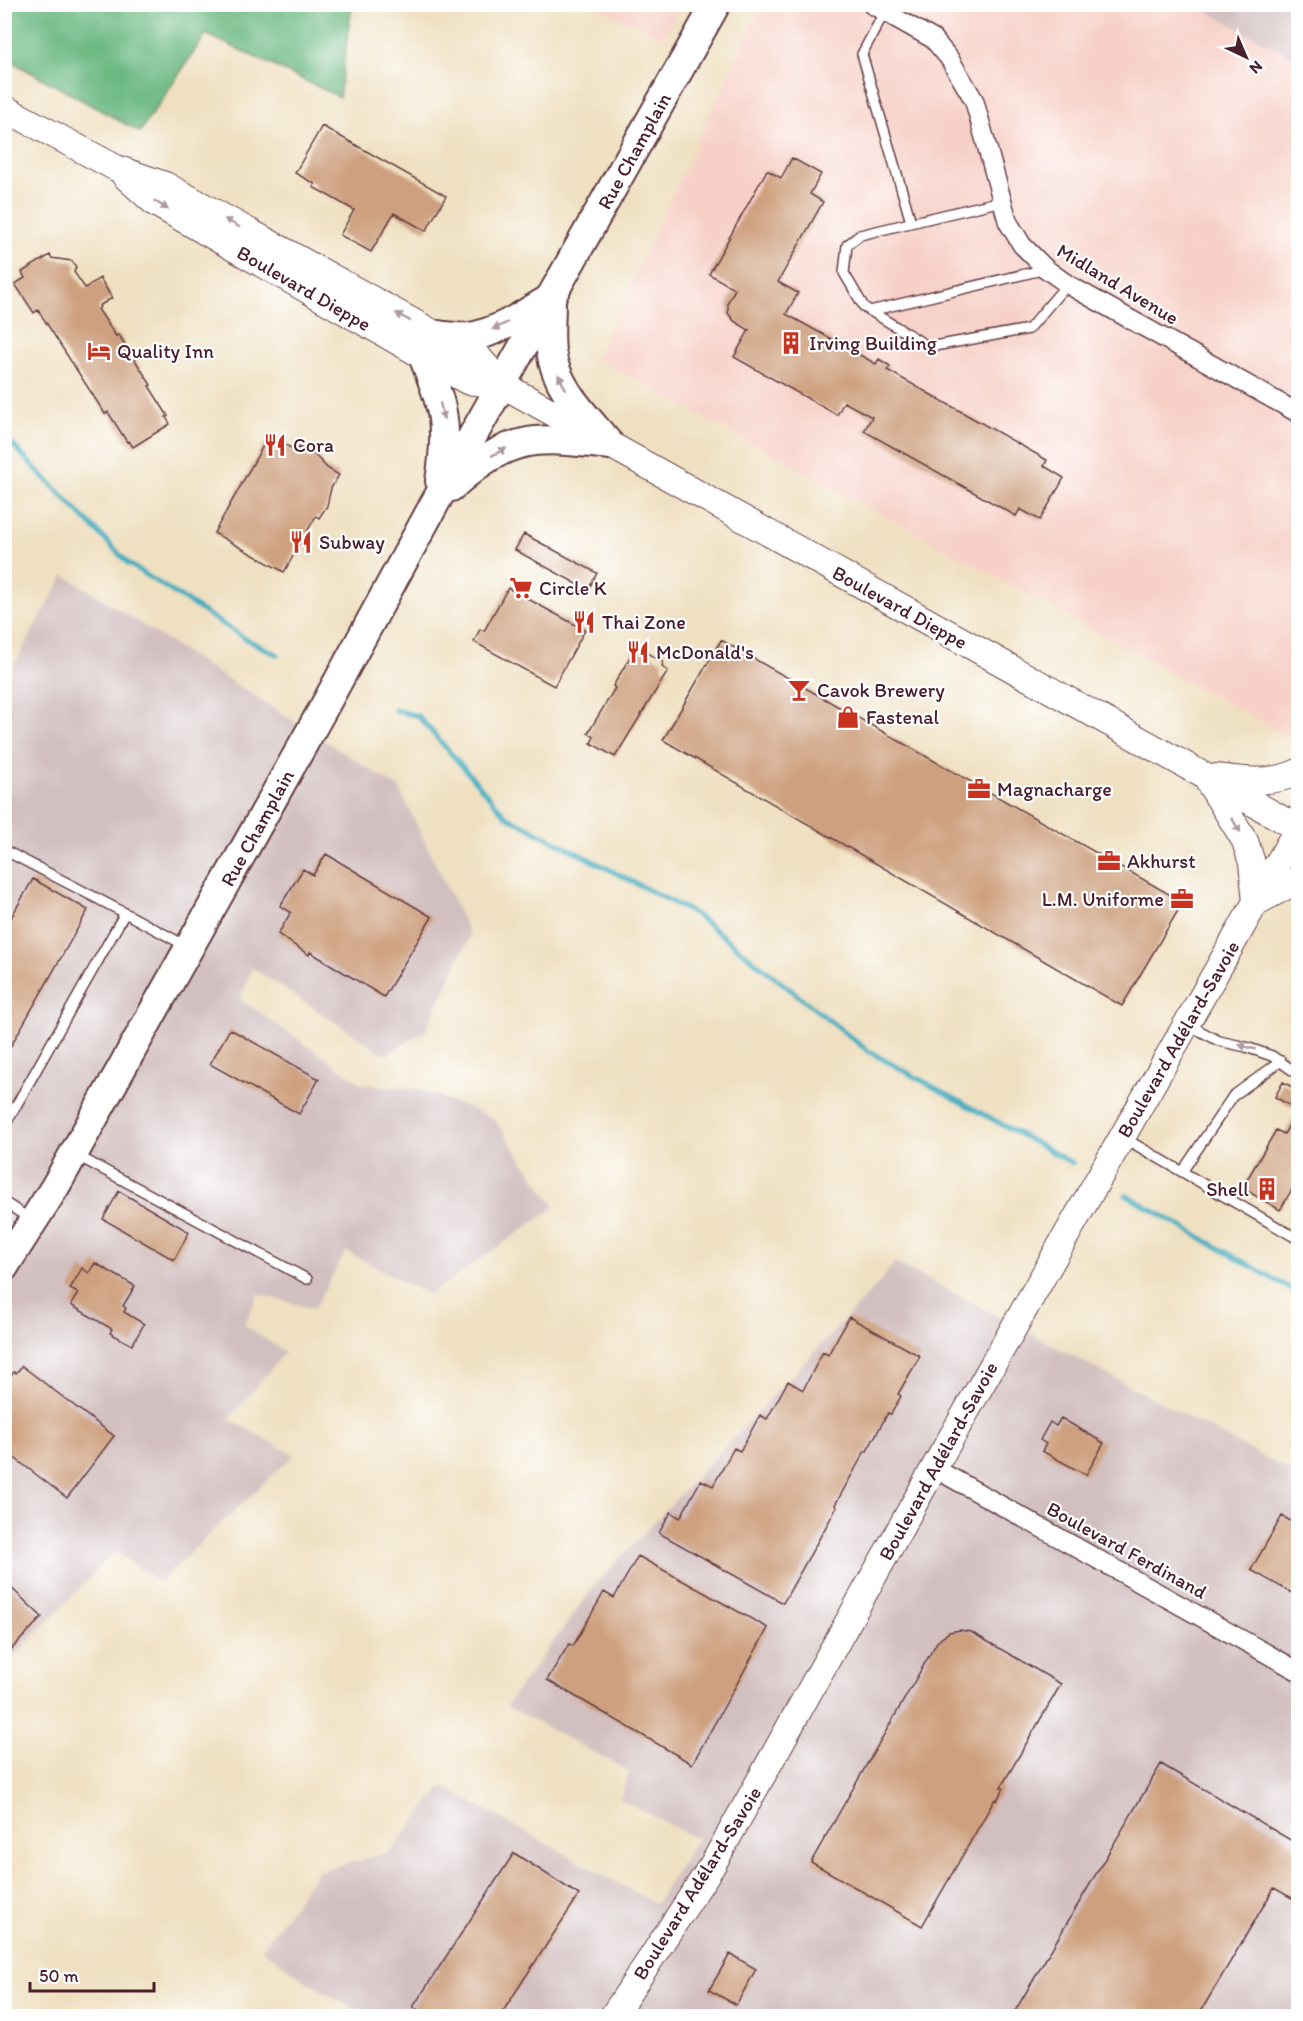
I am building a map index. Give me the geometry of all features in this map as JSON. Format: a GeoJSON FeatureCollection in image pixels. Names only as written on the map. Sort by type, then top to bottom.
{"type":"FeatureCollection","features":[{"type":"Feature","properties":{"kind":"main road","name":"Rue Champlain"},"geometry":{"type":"LineString","coordinates":[[4,1267],[34,1222],[74,1154],[324,707],[436,501],[716,4]]}},
{"type":"Feature","properties":{"kind":"main road","name":"Boulevard Dieppe"},"geometry":{"type":"LineString","coordinates":[[4,108],[116,168],[156,203],[429,346],[466,381],[502,385],[1299,828]]}},
{"type":"Feature","properties":{"kind":"main road"},"geometry":{"type":"LineString","coordinates":[[436,501],[444,451],[445,423],[429,346],[469,337],[504,325],[551,298],[551,343],[556,370],[573,402],[610,445]]}},
{"type":"Feature","properties":{"kind":"main road"},"geometry":{"type":"LineString","coordinates":[[436,501],[481,462],[513,445],[554,439],[610,445]]}},
{"type":"Feature","properties":{"kind":"main road"},"geometry":{"type":"LineString","coordinates":[[1204,776],[1264,782],[1299,772]]}},
{"type":"Feature","properties":{"kind":"main road"},"geometry":{"type":"LineString","coordinates":[[1204,776],[1245,841],[1252,863],[1256,902],[1299,880]]}},
{"type":"Feature","properties":{"kind":"main road","name":"Boulevard Adélard-Savoie"},"geometry":{"type":"LineString","coordinates":[[613,2016],[712,1864],[934,1468],[1299,828]]}},
{"type":"Feature","properties":{"kind":"street","name":"Midland Avenue"},"geometry":{"type":"LineString","coordinates":[[878,8],[933,39],[949,58],[974,100],[1008,222],[1022,245],[1046,269],[1067,284],[1299,413]]}},
{"type":"Feature","properties":{"kind":"street","name":"Boulevard Ferdinand"},"geometry":{"type":"LineString","coordinates":[[934,1468],[1299,1671]]}},
{"type":"Feature","properties":{"kind":"lane"},"geometry":{"type":"LineString","coordinates":[[878,8],[862,54],[911,222]]}},
{"type":"Feature","properties":{"kind":"lane"},"geometry":{"type":"LineString","coordinates":[[1002,201],[860,234],[847,245],[844,273],[864,307],[929,346],[1029,329],[1067,284]]}},
{"type":"Feature","properties":{"kind":"lane"},"geometry":{"type":"LineString","coordinates":[[870,310],[1046,269]]}},
{"type":"Feature","properties":{"kind":"lane"},"geometry":{"type":"LineString","coordinates":[[4,850],[190,948]]}},
{"type":"Feature","properties":{"kind":"lane"},"geometry":{"type":"LineString","coordinates":[[4,1127],[125,913]]}},
{"type":"Feature","properties":{"kind":"lane"},"geometry":{"type":"LineString","coordinates":[[1187,1024],[1219,1041],[1272,1056],[1299,1074]]}},
{"type":"Feature","properties":{"kind":"lane"},"geometry":{"type":"LineString","coordinates":[[1182,1172],[1233,1096],[1281,1061]]}},
{"type":"Feature","properties":{"kind":"lane"},"geometry":{"type":"LineString","coordinates":[[1122,1137],[1299,1239]]}},
{"type":"Feature","properties":{"kind":"lane"},"geometry":{"type":"LineString","coordinates":[[74,1154],[307,1279]]}},
{"type":"Feature","properties":{"kind":"lane"},"geometry":{"type":"LineString","coordinates":[[4,1202],[34,1222]]}},
{"type":"Feature","properties":{"kind":"shaded area"},"geometry":{"type":"Polygon","coordinates":[[[682,4],[663,37],[591,5],[682,4]]]}},
{"type":"Feature","properties":{"kind":"shaded area"},"geometry":{"type":"Polygon","coordinates":[[[761,5],[1196,5],[1298,60],[1298,742],[596,358],[761,5]]]}},
{"type":"Feature","properties":{"kind":"shaded area"},"geometry":{"type":"Polygon","coordinates":[[[1196,5],[1298,5],[1298,60],[1196,5]]]}},
{"type":"Feature","properties":{"kind":"shaded area"},"geometry":{"type":"Polygon","coordinates":[[[64,575],[399,788],[470,935],[426,1030],[386,1055],[252,968],[240,999],[362,1084],[422,1090],[494,1118],[555,1207],[429,1295],[346,1251],[314,1309],[258,1294],[244,1325],[285,1352],[229,1419],[294,1455],[159,1582],[115,1551],[5,1666],[5,681],[64,575]]]}},
{"type":"Feature","properties":{"kind":"shaded area"},"geometry":{"type":"Polygon","coordinates":[[[895,1262],[1292,1472],[1298,1463],[1298,2016],[365,2016],[307,1982],[262,1949],[318,1871],[390,1852],[442,1786],[656,1904],[697,1839],[620,1799],[629,1771],[506,1706],[595,1585],[879,1283],[895,1262]]]}},
{"type":"Feature","properties":{"kind":"green space"},"geometry":{"type":"Polygon","coordinates":[[[5,4],[352,5],[339,97],[206,34],[140,132],[5,58],[5,4]]]}},
{"type":"Feature","properties":{"kind":"building"},"geometry":{"type":"Polygon","coordinates":[[[322,126],[446,196],[426,231],[394,213],[371,252],[340,235],[354,210],[313,187],[315,184],[295,173],[322,126]]]}},
{"type":"Feature","properties":{"kind":"building","name":"Irving Building"},"geometry":{"type":"Polygon","coordinates":[[[792,158],[821,174],[810,194],[823,202],[778,282],[798,293],[786,314],[876,364],[879,359],[890,366],[887,370],[1047,460],[1044,466],[1064,478],[1040,520],[1020,509],[1016,516],[864,431],[872,417],[844,402],[837,415],[734,357],[749,330],[734,321],[728,313],[728,302],[735,289],[709,274],[767,170],[781,178],[792,158]]]}},
{"type":"Feature","properties":{"kind":"building","name":"Quality Inn"},"geometry":{"type":"Polygon","coordinates":[[[50,255],[51,258],[72,261],[76,267],[74,272],[85,288],[100,278],[112,298],[98,309],[116,336],[119,335],[168,416],[166,417],[170,424],[133,447],[129,441],[127,442],[108,412],[105,414],[38,310],[34,313],[15,284],[25,278],[22,272],[50,255]]]}},
{"type":"Feature","properties":{"kind":"building"},"geometry":{"type":"Polygon","coordinates":[[[269,435],[296,451],[299,447],[315,455],[327,468],[339,475],[331,488],[327,506],[319,518],[316,516],[284,572],[214,533],[269,435]]]}},
{"type":"Feature","properties":{"kind":"building"},"geometry":{"type":"Polygon","coordinates":[[[524,534],[597,573],[588,590],[515,550],[524,534]]]}},
{"type":"Feature","properties":{"kind":"building"},"geometry":{"type":"Polygon","coordinates":[[[508,588],[585,630],[554,686],[474,642],[480,629],[484,631],[508,588]]]}},
{"type":"Feature","properties":{"kind":"building"},"geometry":{"type":"Polygon","coordinates":[[[721,640],[1183,902],[1122,1006],[663,740],[721,640]]]}},
{"type":"Feature","properties":{"kind":"building"},"geometry":{"type":"Polygon","coordinates":[[[636,647],[663,662],[662,667],[668,671],[615,757],[591,743],[594,737],[588,733],[636,647]]]}},
{"type":"Feature","properties":{"kind":"building"},"geometry":{"type":"Polygon","coordinates":[[[326,854],[432,917],[384,997],[310,952],[309,955],[278,934],[291,912],[280,906],[303,869],[313,875],[326,854]]]}},
{"type":"Feature","properties":{"kind":"building"},"geometry":{"type":"Polygon","coordinates":[[[33,879],[88,910],[4,1058],[4,930],[33,879]]]}},
{"type":"Feature","properties":{"kind":"building"},"geometry":{"type":"Polygon","coordinates":[[[230,1029],[319,1079],[299,1114],[210,1064],[230,1029]]]}},
{"type":"Feature","properties":{"kind":"building"},"geometry":{"type":"Polygon","coordinates":[[[1283,1082],[1299,1091],[1299,1177],[1280,1210],[1242,1188],[1276,1130],[1284,1134],[1298,1110],[1275,1097],[1283,1082]]]}},
{"type":"Feature","properties":{"kind":"building"},"geometry":{"type":"Polygon","coordinates":[[[119,1191],[189,1232],[174,1260],[103,1219],[119,1191]]]}},
{"type":"Feature","properties":{"kind":"building"},"geometry":{"type":"Polygon","coordinates":[[[95,1263],[135,1286],[123,1306],[126,1308],[124,1312],[144,1324],[132,1345],[110,1333],[112,1329],[71,1305],[78,1293],[70,1289],[82,1268],[89,1273],[95,1263]]]}},
{"type":"Feature","properties":{"kind":"building"},"geometry":{"type":"Polygon","coordinates":[[[849,1317],[920,1356],[898,1394],[901,1396],[865,1451],[835,1505],[837,1507],[783,1603],[659,1533],[671,1512],[680,1518],[701,1480],[713,1486],[734,1448],[740,1451],[760,1415],[767,1419],[788,1381],[803,1390],[823,1352],[828,1355],[849,1317]]]}},
{"type":"Feature","properties":{"kind":"building"},"geometry":{"type":"Polygon","coordinates":[[[22,1366],[114,1436],[67,1498],[4,1450],[4,1384],[22,1366]]]}},
{"type":"Feature","properties":{"kind":"building"},"geometry":{"type":"Polygon","coordinates":[[[1061,1418],[1104,1443],[1086,1475],[1042,1451],[1046,1444],[1040,1440],[1050,1422],[1056,1426],[1061,1418]]]}},
{"type":"Feature","properties":{"kind":"building"},"geometry":{"type":"Polygon","coordinates":[[[1282,1516],[1299,1526],[1299,1597],[1251,1570],[1282,1516]]]}},
{"type":"Feature","properties":{"kind":"building"},"geometry":{"type":"Polygon","coordinates":[[[638,1556],[768,1628],[692,1764],[547,1680],[569,1644],[573,1646],[604,1592],[614,1598],[638,1556]]]}},
{"type":"Feature","properties":{"kind":"building"},"geometry":{"type":"Polygon","coordinates":[[[4,1581],[42,1617],[4,1657],[4,1581]]]}},
{"type":"Feature","properties":{"kind":"building"},"geometry":{"type":"Polygon","coordinates":[[[960,1630],[971,1632],[1061,1684],[1001,1787],[1004,1788],[997,1800],[995,1799],[922,1926],[811,1862],[937,1642],[949,1632],[960,1630]]]}},
{"type":"Feature","properties":{"kind":"building"},"geometry":{"type":"Polygon","coordinates":[[[1161,1764],[1299,1845],[1299,1902],[1274,1888],[1198,2016],[1012,2016],[1161,1764]]]}},
{"type":"Feature","properties":{"kind":"building"},"geometry":{"type":"Polygon","coordinates":[[[514,1853],[579,1895],[500,2016],[428,2016],[413,2007],[514,1853]]]}},
{"type":"Feature","properties":{"kind":"building"},"geometry":{"type":"Polygon","coordinates":[[[730,1954],[756,1969],[736,2005],[709,1990],[730,1954]]]}},
{"type":"Feature","properties":{"kind":"waterway"},"geometry":{"type":"LineString","coordinates":[[4,436],[129,564],[246,639],[278,655]]}},
{"type":"Feature","properties":{"kind":"waterway"},"geometry":{"type":"LineString","coordinates":[[395,710],[418,716],[506,816],[695,914],[868,1051],[1072,1163]]}},
{"type":"Feature","properties":{"kind":"waterway"},"geometry":{"type":"LineString","coordinates":[[1126,1195],[1298,1293]]}},
{"type":"Feature","properties":{"kind":"place","name":"Irving Building"},"geometry":{"type":"Point","coordinates":[791,343]}},
{"type":"Feature","properties":{"kind":"place","name":"Quality Inn"},"geometry":{"type":"Point","coordinates":[99,351]}},
{"type":"Feature","properties":{"kind":"place","name":"Cora"},"geometry":{"type":"Point","coordinates":[275,445]}},
{"type":"Feature","properties":{"kind":"place","name":"Subway"},"geometry":{"type":"Point","coordinates":[301,542]}},
{"type":"Feature","properties":{"kind":"place","name":"Circle K"},"geometry":{"type":"Point","coordinates":[521,588]}},
{"type":"Feature","properties":{"kind":"place","name":"Thai Zone"},"geometry":{"type":"Point","coordinates":[584,622]}},
{"type":"Feature","properties":{"kind":"place","name":"McDonald's"},"geometry":{"type":"Point","coordinates":[638,652]}},
{"type":"Feature","properties":{"kind":"place","name":"Cavok Brewery"},"geometry":{"type":"Point","coordinates":[799,690]}},
{"type":"Feature","properties":{"kind":"place","name":"Fastenal"},"geometry":{"type":"Point","coordinates":[848,717]}},
{"type":"Feature","properties":{"kind":"place","name":"Magnacharge"},"geometry":{"type":"Point","coordinates":[979,789]}},
{"type":"Feature","properties":{"kind":"place","name":"Akhurst"},"geometry":{"type":"Point","coordinates":[1109,861]}},
{"type":"Feature","properties":{"kind":"place","name":"L.M. Uniforme"},"geometry":{"type":"Point","coordinates":[1182,899]}},
{"type":"Feature","properties":{"kind":"place","name":"Shell"},"geometry":{"type":"Point","coordinates":[1267,1189]}}]}
